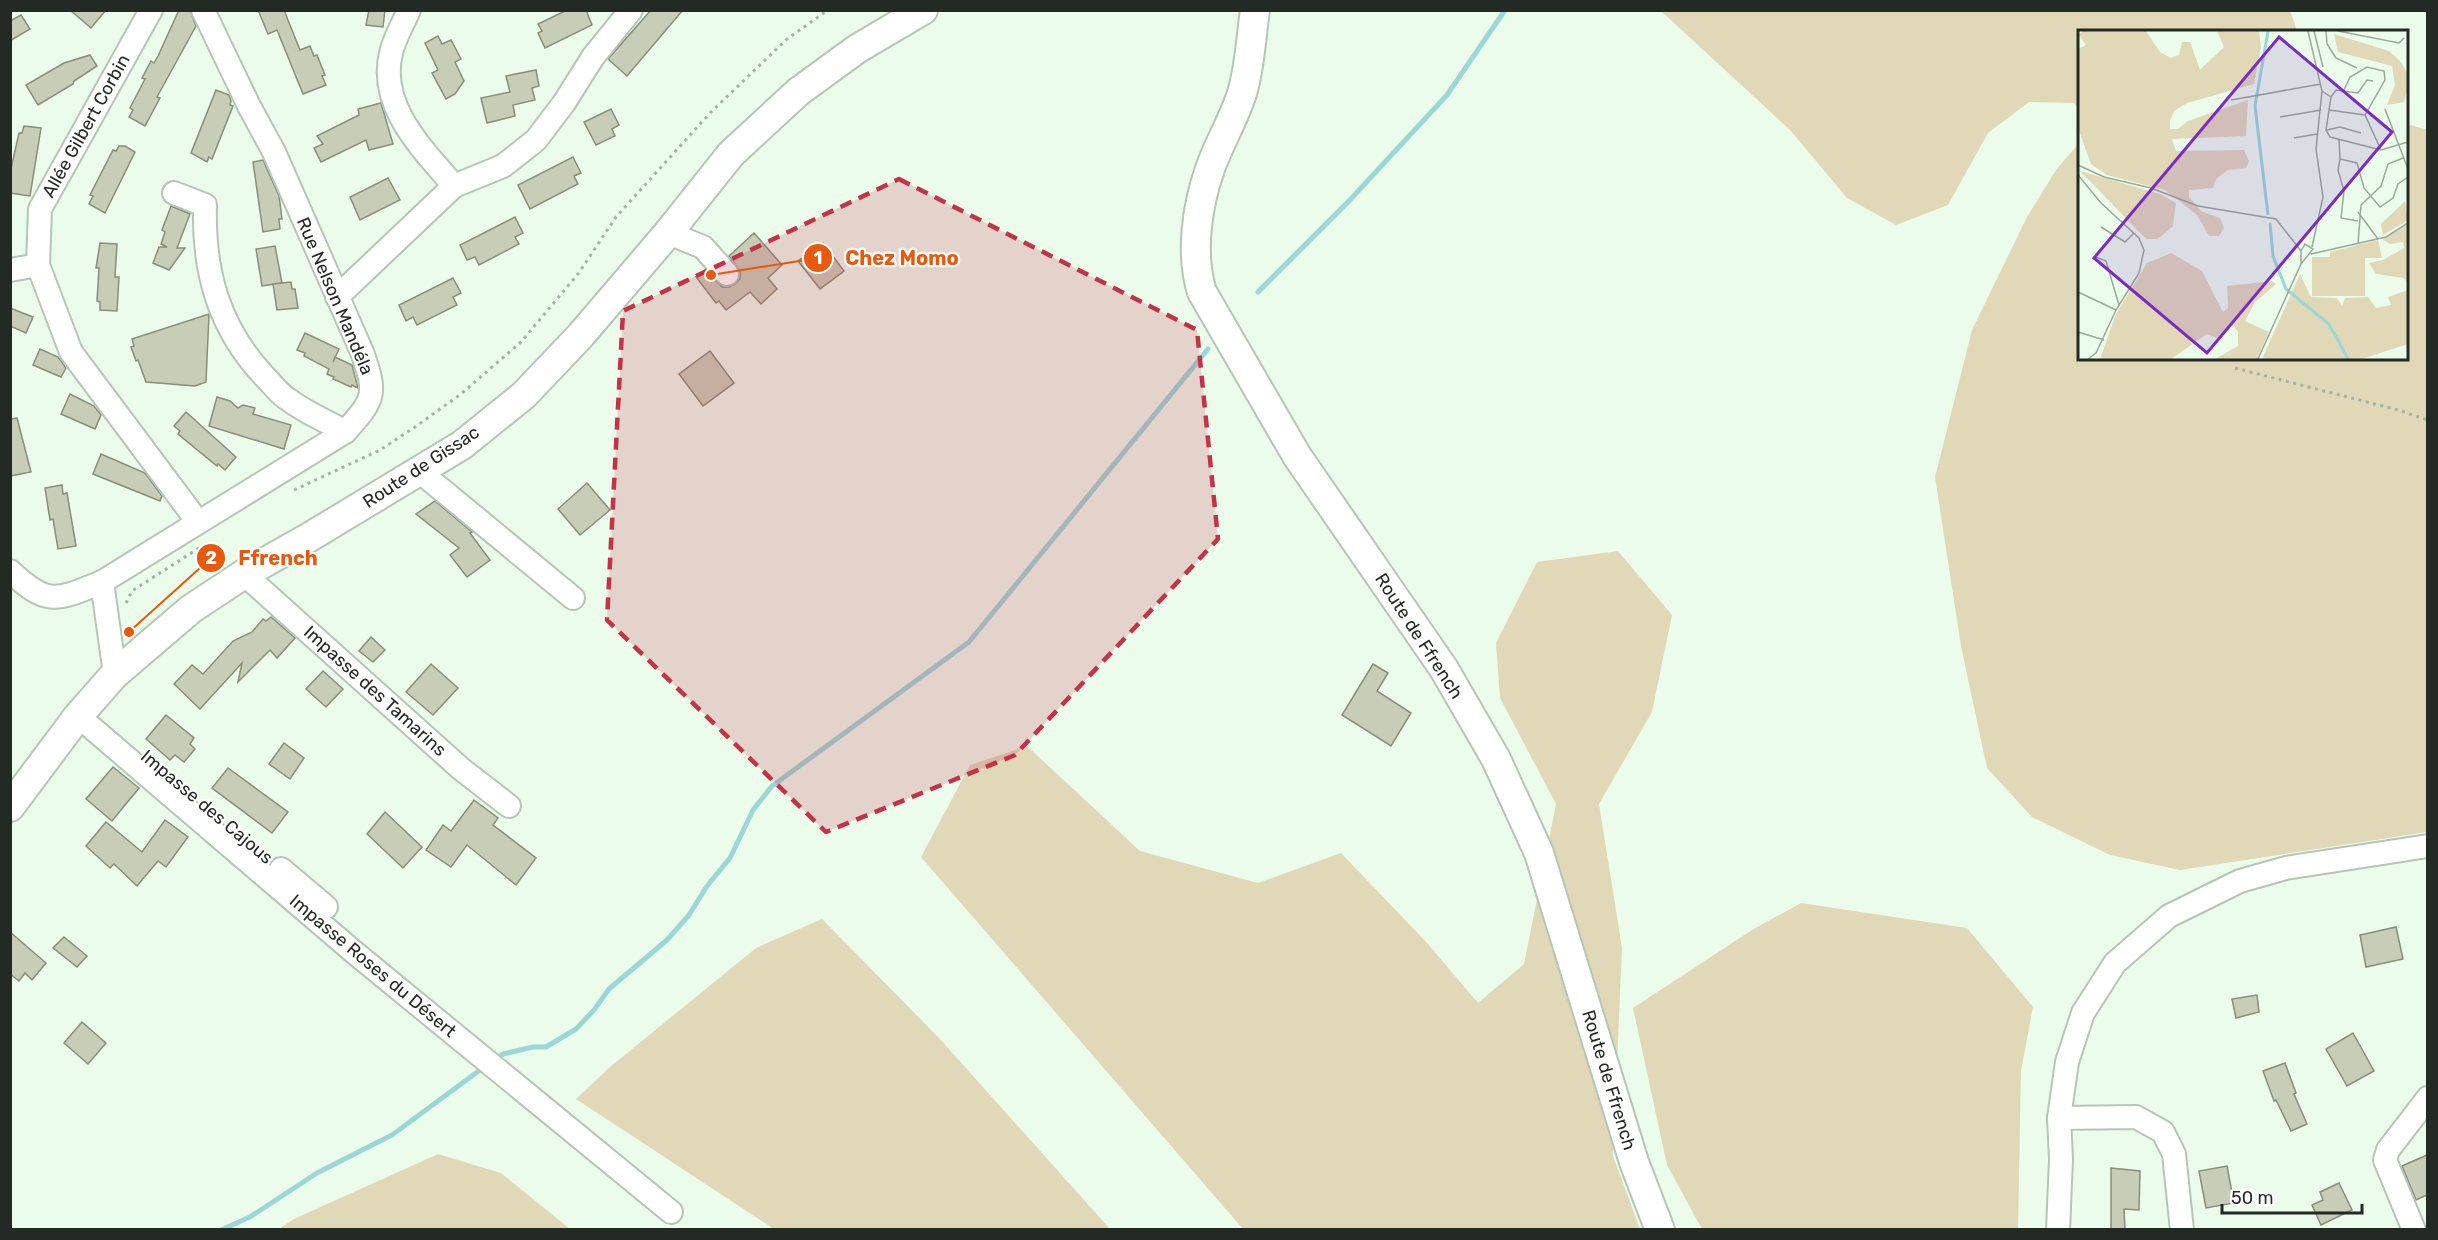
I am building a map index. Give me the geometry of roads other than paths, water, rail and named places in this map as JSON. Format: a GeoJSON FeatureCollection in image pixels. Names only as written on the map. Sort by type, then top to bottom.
{"type":"FeatureCollection","features":[{"type":"Feature","properties":{"kind":"main road","name":"Route de Gissac"},"geometry":{"type":"LineString","coordinates":[[10,807],[82,712],[115,674],[191,609],[244,574],[462,445],[524,395],[581,335],[668,233],[731,154],[798,92],[857,49],[922,10]]}},
{"type":"Feature","properties":{"kind":"main road","name":"Route de Ffrench"},"geometry":{"type":"LineString","coordinates":[[1233,10],[1247,64]]}},
{"type":"Feature","properties":{"kind":"main road","name":"Route de Ffrench"},"geometry":{"type":"LineString","coordinates":[[1255,10],[1242,92],[1209,170],[1205,187],[1194,246],[1195,272],[1202,292],[1297,456],[1444,669],[1496,759],[1539,853],[1634,1162],[1660,1230]]}},
{"type":"Feature","properties":{"kind":"street","name":"Allée Gilbert Corbin"},"geometry":{"type":"LineString","coordinates":[[151,10],[40,209],[38,266],[71,352],[198,522]]}},
{"type":"Feature","properties":{"kind":"street","name":"Rue Nelson Mandéla"},"geometry":{"type":"LineString","coordinates":[[10,571],[30,590],[55,598],[102,582],[345,432],[365,410],[372,394],[371,376],[362,352],[274,152],[203,10]]}},
{"type":"Feature","properties":{"kind":"street"},"geometry":{"type":"LineString","coordinates":[[409,10],[391,53],[389,83],[399,117],[454,186]]}},
{"type":"Feature","properties":{"kind":"street"},"geometry":{"type":"LineString","coordinates":[[337,297],[454,186],[503,166],[536,140],[564,103],[593,57],[631,10]]}},
{"type":"Feature","properties":{"kind":"street"},"geometry":{"type":"LineString","coordinates":[[174,193],[205,205],[204,234],[213,289],[221,314],[253,364],[288,400],[345,432]]}},
{"type":"Feature","properties":{"kind":"street"},"geometry":{"type":"LineString","coordinates":[[668,233],[703,246],[727,274]]}},
{"type":"Feature","properties":{"kind":"street"},"geometry":{"type":"LineString","coordinates":[[10,270],[38,266]]}},
{"type":"Feature","properties":{"kind":"street"},"geometry":{"type":"LineString","coordinates":[[419,471],[573,598]]}},
{"type":"Feature","properties":{"kind":"street","name":"Impasse des Tamarins"},"geometry":{"type":"LineString","coordinates":[[244,574],[460,768],[509,806]]}},
{"type":"Feature","properties":{"kind":"street"},"geometry":{"type":"LineString","coordinates":[[102,582],[115,674]]}},
{"type":"Feature","properties":{"kind":"street","name":"Impasse des Cajous"},"geometry":{"type":"LineString","coordinates":[[82,712],[326,907]]}},
{"type":"Feature","properties":{"kind":"street","name":"Impasse Roses du Désert"},"geometry":{"type":"LineString","coordinates":[[82,712],[356,953],[671,1212]]}},
{"type":"Feature","properties":{"kind":"street"},"geometry":{"type":"LineString","coordinates":[[2058,1230],[2061,1159],[2059,1118],[2067,1062],[2083,1013],[2115,963],[2169,916],[2240,881],[2286,868],[2427,846]]}},
{"type":"Feature","properties":{"kind":"street"},"geometry":{"type":"LineString","coordinates":[[2414,1230],[2385,1160],[2388,1150],[2427,1098]]}},
{"type":"Feature","properties":{"kind":"street"},"geometry":{"type":"LineString","coordinates":[[2059,1118],[2136,1117],[2163,1132],[2174,1154],[2182,1230]]}},
{"type":"Feature","properties":{"kind":"waterway"},"geometry":{"type":"LineString","coordinates":[[1258,292],[1348,202],[1447,95],[1505,10]]}},
{"type":"Feature","properties":{"kind":"waterway"},"geometry":{"type":"LineString","coordinates":[[494,1060],[503,1054],[533,1047],[546,1047],[576,1029],[609,989],[667,940],[689,915],[707,886],[730,858],[753,810],[772,786],[969,642],[1208,349]]}},
{"type":"Feature","properties":{"kind":"waterway"},"geometry":{"type":"LineString","coordinates":[[221,1230],[250,1217],[317,1173],[392,1135],[484,1067]]}},
{"type":"Feature","properties":{"kind":"place","name":"Chez Momo"},"geometry":{"type":"Point","coordinates":[711,275]}},
{"type":"Feature","properties":{"kind":"place","name":"Ffrench"},"geometry":{"type":"Point","coordinates":[129,632]}}]}
